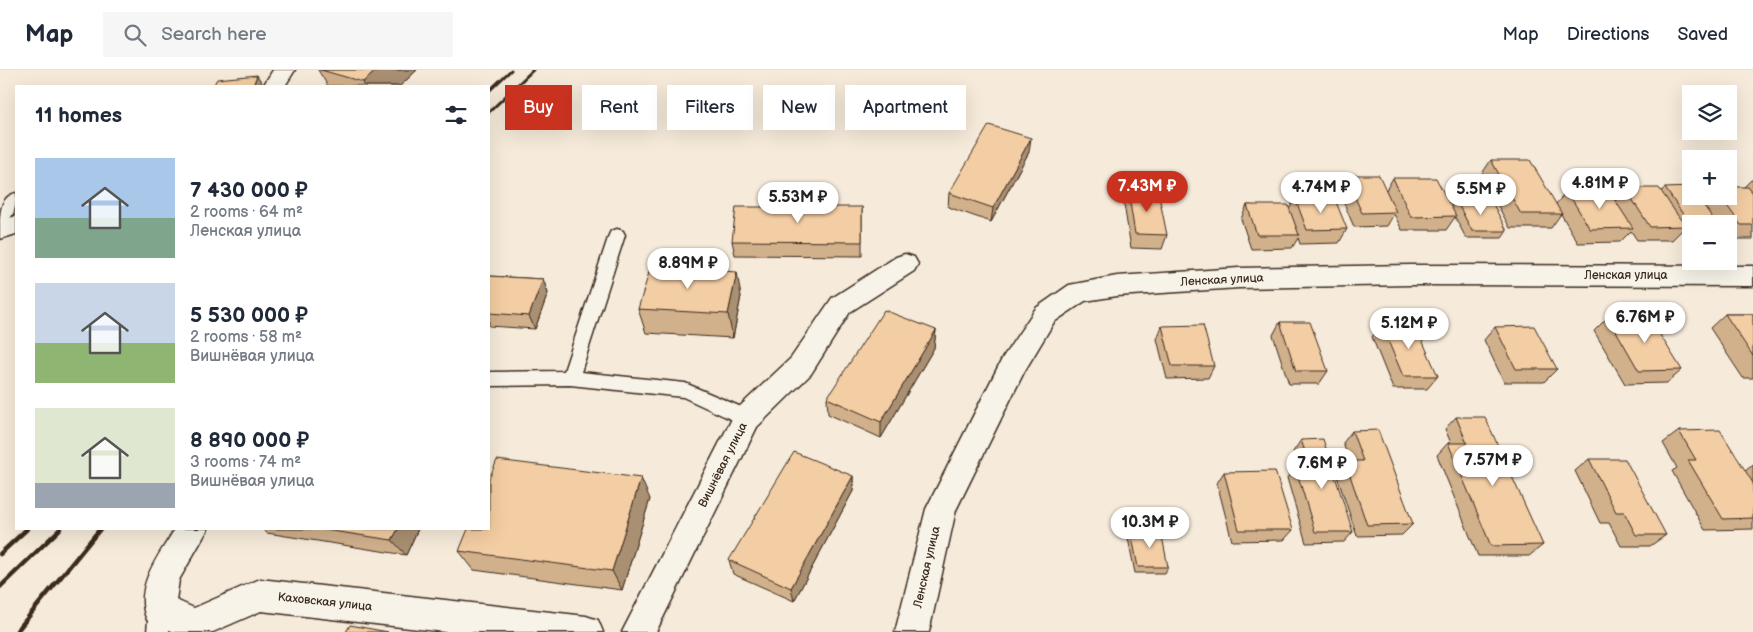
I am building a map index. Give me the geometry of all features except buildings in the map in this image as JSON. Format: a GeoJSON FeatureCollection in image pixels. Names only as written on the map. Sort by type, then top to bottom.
{"type":"FeatureCollection","features":[{"type":"Feature","properties":{"kind":"street"},"geometry":{"type":"LineString","coordinates":[[275,85],[284,70]]}},
{"type":"Feature","properties":{"kind":"street"},"geometry":{"type":"LineString","coordinates":[[0,230],[15,225]]}},
{"type":"Feature","properties":{"kind":"street","name":"Вишнёвая улица"},"geometry":{"type":"LineString","coordinates":[[639,632],[747,418],[801,366],[841,305],[905,264]]}},
{"type":"Feature","properties":{"kind":"street","name":"Ленская улица"},"geometry":{"type":"LineString","coordinates":[[912,632],[941,509],[1013,364],[1045,315],[1078,292],[1117,286],[1249,278],[1411,275],[1753,276]]}},
{"type":"Feature","properties":{"kind":"street","name":"Каховская улица"},"geometry":{"type":"LineString","coordinates":[[191,530],[163,577],[159,621],[194,624],[260,595],[586,632]]}},
{"type":"Feature","properties":{"kind":"lane"},"geometry":{"type":"LineString","coordinates":[[0,219],[15,199]]}},
{"type":"Feature","properties":{"kind":"lane"},"geometry":{"type":"LineString","coordinates":[[570,378],[616,235]]}},
{"type":"Feature","properties":{"kind":"lane"},"geometry":{"type":"LineString","coordinates":[[490,379],[570,378],[685,390],[747,418]]}},
{"type":"Feature","properties":{"kind":"railway"},"geometry":{"type":"LineString","coordinates":[[490,90],[511,70]]}},
{"type":"Feature","properties":{"kind":"railway"},"geometry":{"type":"LineString","coordinates":[[490,111],[533,70]]}},
{"type":"Feature","properties":{"kind":"railway"},"geometry":{"type":"LineString","coordinates":[[0,554],[26,530]]}},
{"type":"Feature","properties":{"kind":"railway"},"geometry":{"type":"LineString","coordinates":[[0,587],[59,530]]}},
{"type":"Feature","properties":{"kind":"railway"},"geometry":{"type":"LineString","coordinates":[[16,632],[99,530]]}}]}
